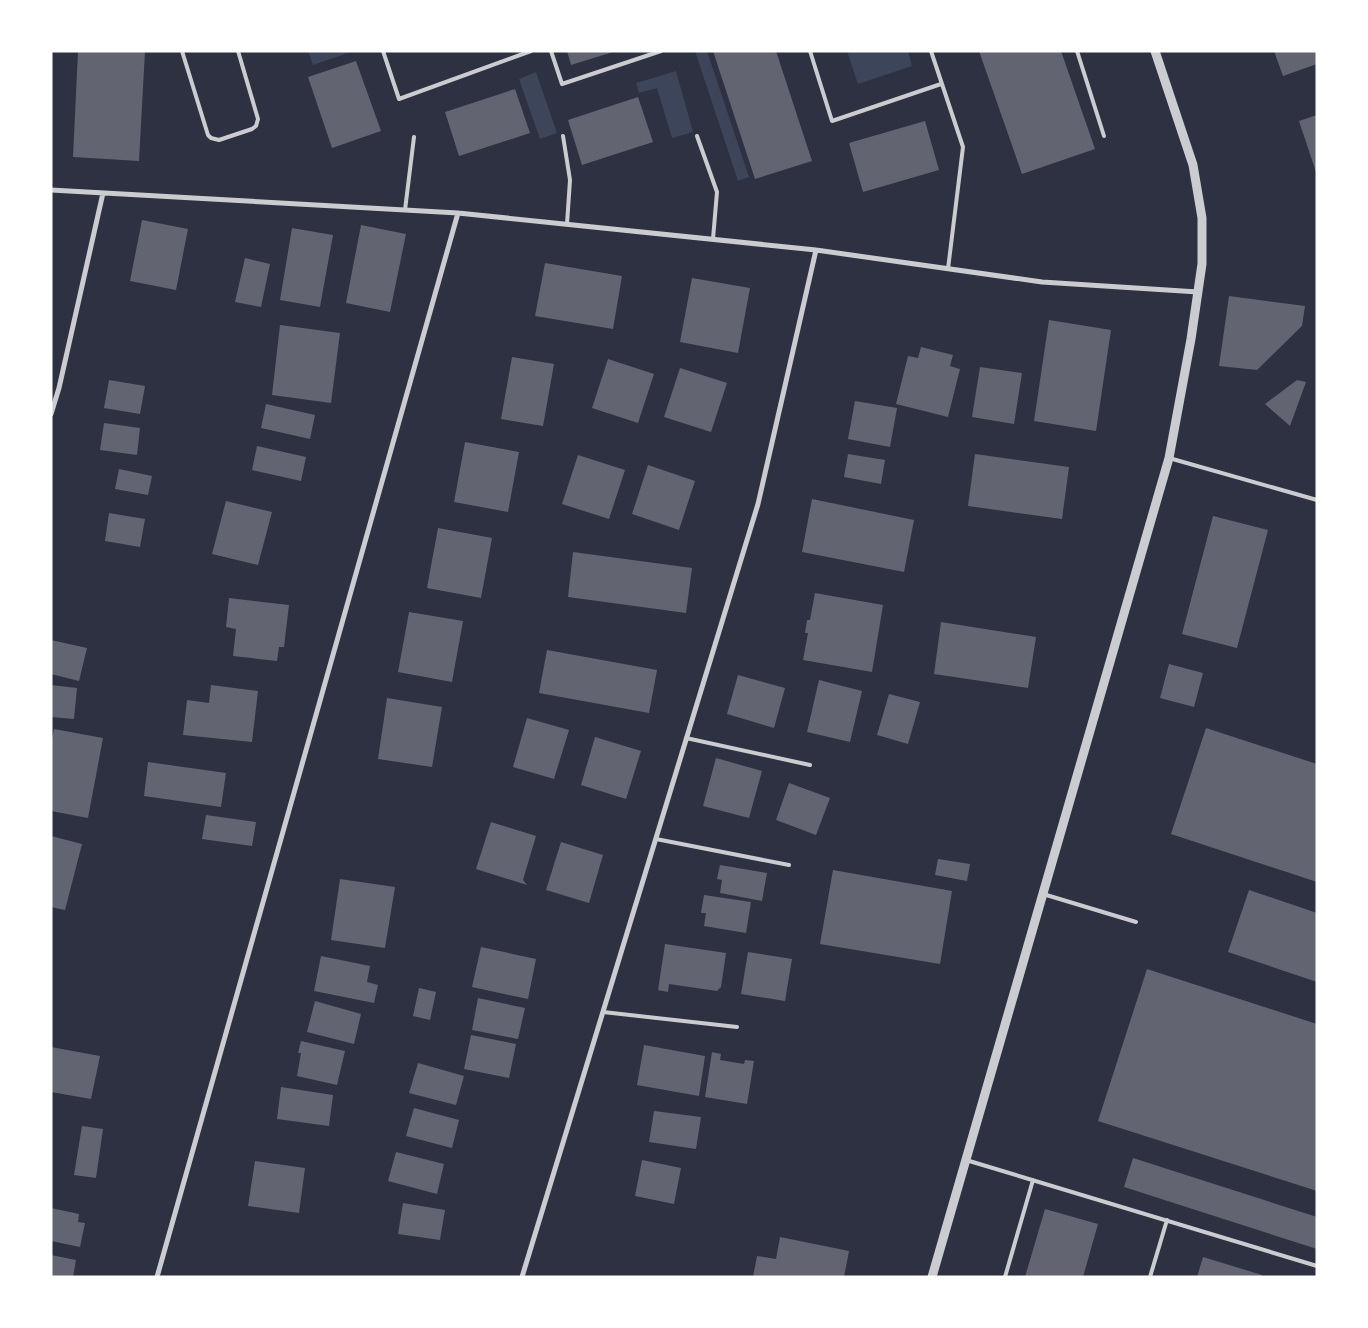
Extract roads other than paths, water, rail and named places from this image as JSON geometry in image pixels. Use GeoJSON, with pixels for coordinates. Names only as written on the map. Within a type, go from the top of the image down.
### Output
{"type":"FeatureCollection","features":[{"type":"Feature","properties":{"kind":"street"},"geometry":{"type":"LineString","coordinates":[[932,1277],[1169,458],[1191,339],[1202,264],[1202,218],[1193,165],[1155,51]]}},
{"type":"Feature","properties":{"kind":"street"},"geometry":{"type":"LineString","coordinates":[[51,190],[458,212],[816,250],[1042,282],[1198,292]]}},
{"type":"Feature","properties":{"kind":"street"},"geometry":{"type":"LineString","coordinates":[[51,414],[59,388],[103,193]]}},
{"type":"Feature","properties":{"kind":"street"},"geometry":{"type":"LineString","coordinates":[[157,1277],[458,212]]}},
{"type":"Feature","properties":{"kind":"street"},"geometry":{"type":"LineString","coordinates":[[522,1277],[758,504],[816,250]]}},
{"type":"Feature","properties":{"kind":"lane"},"geometry":{"type":"LineString","coordinates":[[182,51],[208,135],[219,140],[252,130],[256,126],[258,119],[238,51]]}},
{"type":"Feature","properties":{"kind":"lane"},"geometry":{"type":"LineString","coordinates":[[383,51],[399,99],[531,51]]}},
{"type":"Feature","properties":{"kind":"lane"},"geometry":{"type":"LineString","coordinates":[[552,51],[562,84],[661,51]]}},
{"type":"Feature","properties":{"kind":"lane"},"geometry":{"type":"LineString","coordinates":[[810,51],[832,121],[942,84]]}},
{"type":"Feature","properties":{"kind":"lane"},"geometry":{"type":"LineString","coordinates":[[931,51],[963,146],[948,269]]}},
{"type":"Feature","properties":{"kind":"lane"},"geometry":{"type":"LineString","coordinates":[[1077,51],[1104,136]]}},
{"type":"Feature","properties":{"kind":"lane"},"geometry":{"type":"LineString","coordinates":[[564,136],[570,180],[567,224]]}},
{"type":"Feature","properties":{"kind":"lane"},"geometry":{"type":"LineString","coordinates":[[697,136],[717,192],[713,239]]}},
{"type":"Feature","properties":{"kind":"lane"},"geometry":{"type":"LineString","coordinates":[[405,210],[414,137]]}},
{"type":"Feature","properties":{"kind":"lane"},"geometry":{"type":"LineString","coordinates":[[1169,458],[1317,500]]}},
{"type":"Feature","properties":{"kind":"lane"},"geometry":{"type":"LineString","coordinates":[[686,738],[810,765]]}},
{"type":"Feature","properties":{"kind":"lane"},"geometry":{"type":"LineString","coordinates":[[656,839],[789,865]]}},
{"type":"Feature","properties":{"kind":"lane"},"geometry":{"type":"LineString","coordinates":[[1043,894],[1136,922]]}},
{"type":"Feature","properties":{"kind":"lane"},"geometry":{"type":"LineString","coordinates":[[602,1012],[737,1027]]}},
{"type":"Feature","properties":{"kind":"lane"},"geometry":{"type":"LineString","coordinates":[[966,1160],[1317,1266]]}},
{"type":"Feature","properties":{"kind":"lane"},"geometry":{"type":"LineString","coordinates":[[1005,1277],[1033,1180]]}},
{"type":"Feature","properties":{"kind":"lane"},"geometry":{"type":"LineString","coordinates":[[1150,1277],[1167,1220]]}}]}
